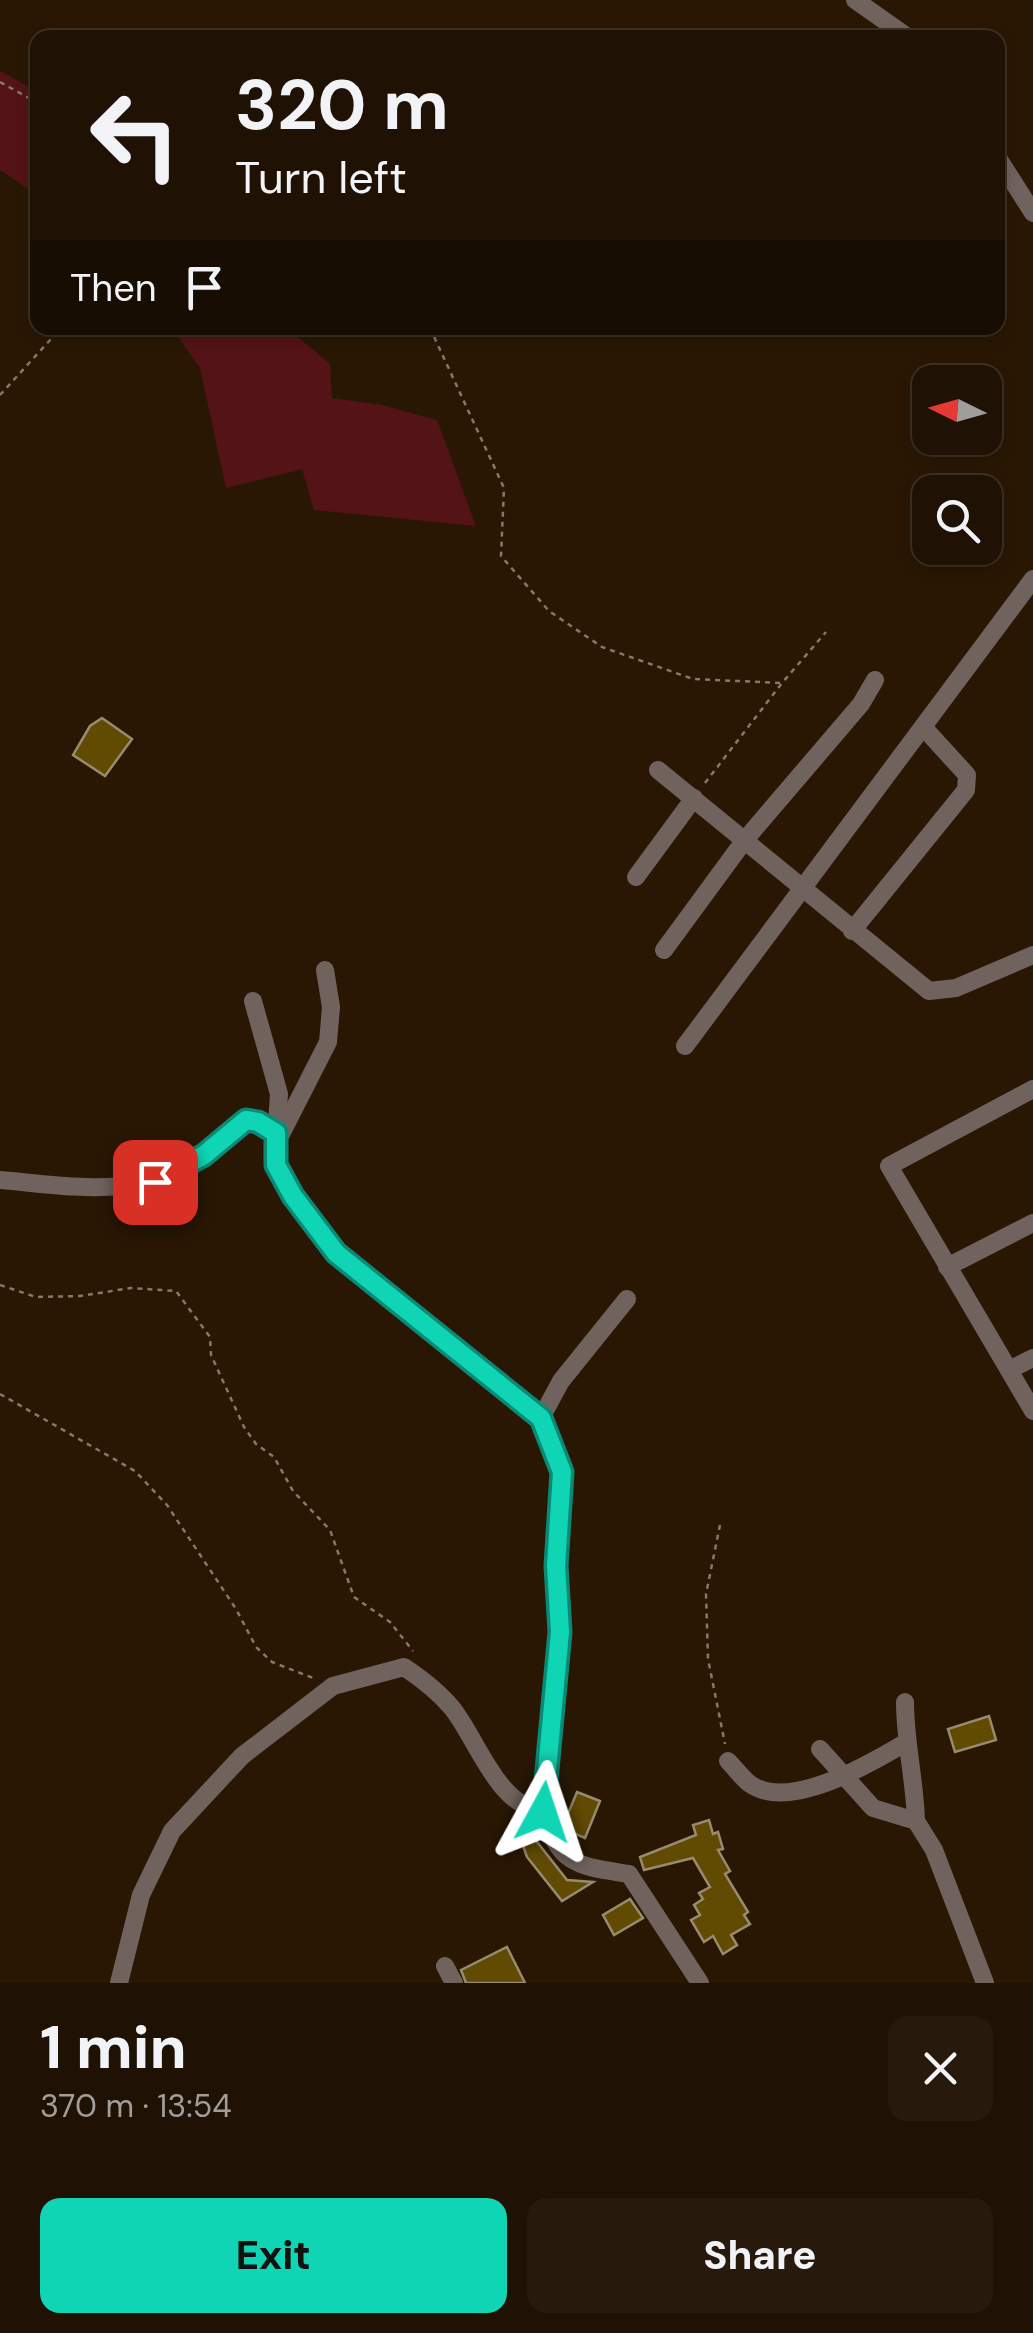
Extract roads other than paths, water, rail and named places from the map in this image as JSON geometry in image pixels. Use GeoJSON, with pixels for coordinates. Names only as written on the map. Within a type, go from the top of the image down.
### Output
{"type":"FeatureCollection","features":[{"type":"Feature","properties":{"kind":"street"},"geometry":{"type":"LineString","coordinates":[[855,0],[898,30]]}},
{"type":"Feature","properties":{"kind":"street"},"geometry":{"type":"LineString","coordinates":[[1005,169],[1033,213]]}},
{"type":"Feature","properties":{"kind":"street"},"geometry":{"type":"LineString","coordinates":[[685,1046],[1033,579]]}},
{"type":"Feature","properties":{"kind":"street"},"geometry":{"type":"LineString","coordinates":[[664,950],[744,841],[861,704],[875,680]]}},
{"type":"Feature","properties":{"kind":"street"},"geometry":{"type":"LineString","coordinates":[[852,932],[966,790],[966,775],[924,730]]}},
{"type":"Feature","properties":{"kind":"street"},"geometry":{"type":"LineString","coordinates":[[658,770],[929,992],[956,988],[1033,955]]}},
{"type":"Feature","properties":{"kind":"street"},"geometry":{"type":"LineString","coordinates":[[636,877],[694,798]]}},
{"type":"Feature","properties":{"kind":"street"},"geometry":{"type":"LineString","coordinates":[[276,1138],[328,1042],[330,1007],[325,970]]}},
{"type":"Feature","properties":{"kind":"street"},"geometry":{"type":"LineString","coordinates":[[253,1000],[279,1094],[276,1165],[293,1196],[336,1253],[541,1418],[562,1472],[556,1566],[560,1632],[543,1812],[550,1837],[572,1862],[629,1874],[700,1983]]}},
{"type":"Feature","properties":{"kind":"street"},"geometry":{"type":"LineString","coordinates":[[1030,1401],[888,1166],[1033,1089]]}},
{"type":"Feature","properties":{"kind":"street"},"geometry":{"type":"LineString","coordinates":[[0,1180],[115,1190],[155,1182],[204,1155],[246,1120],[258,1122],[276,1138]]}},
{"type":"Feature","properties":{"kind":"street"},"geometry":{"type":"LineString","coordinates":[[948,1267],[1033,1223]]}},
{"type":"Feature","properties":{"kind":"street"},"geometry":{"type":"LineString","coordinates":[[541,1418],[560,1382],[627,1299]]}},
{"type":"Feature","properties":{"kind":"street"},"geometry":{"type":"LineString","coordinates":[[1009,1370],[1033,1358]]}},
{"type":"Feature","properties":{"kind":"street"},"geometry":{"type":"LineString","coordinates":[[119,1983],[142,1895],[172,1831],[242,1756],[345,1680],[404,1667],[429,1684],[454,1710],[494,1774],[532,1810],[543,1812]]}},
{"type":"Feature","properties":{"kind":"street"},"geometry":{"type":"LineString","coordinates":[[904,1702],[916,1822],[934,1850],[985,1983]]}},
{"type":"Feature","properties":{"kind":"street"},"geometry":{"type":"LineString","coordinates":[[728,1760],[752,1786],[780,1792],[844,1778],[906,1743]]}},
{"type":"Feature","properties":{"kind":"street"},"geometry":{"type":"LineString","coordinates":[[820,1748],[873,1808],[916,1822]]}}]}
